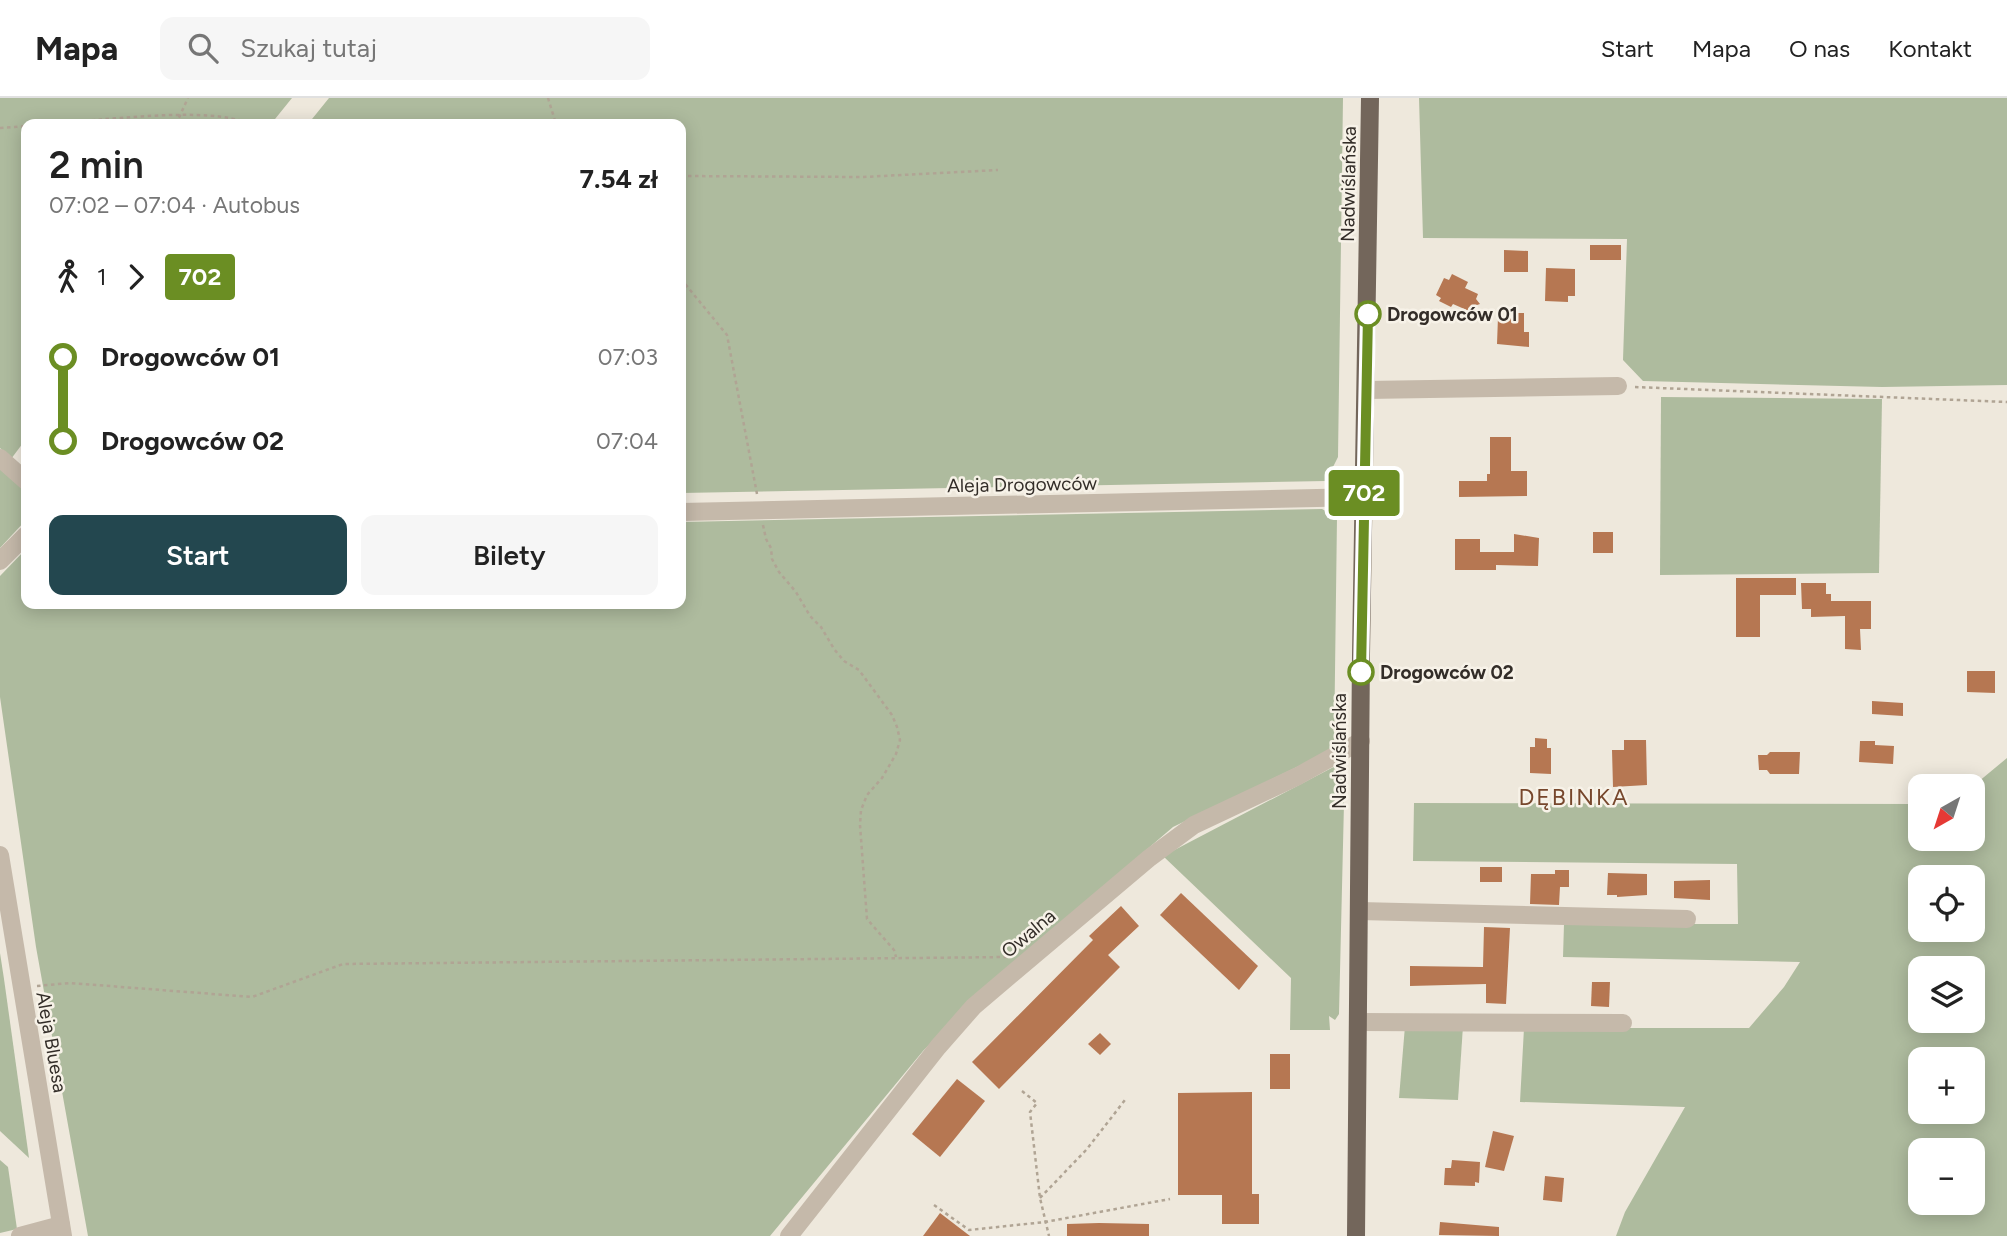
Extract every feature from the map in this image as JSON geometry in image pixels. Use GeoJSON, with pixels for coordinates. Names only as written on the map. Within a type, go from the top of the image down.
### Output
{"type":"FeatureCollection","features":[{"type":"Feature","properties":{"kind":"main road","name":"Nadwiślańska"},"geometry":{"type":"LineString","coordinates":[[1356,1236],[1370,98]]}},
{"type":"Feature","properties":{"kind":"street"},"geometry":{"type":"LineString","coordinates":[[1366,390],[1618,386]]}},
{"type":"Feature","properties":{"kind":"street"},"geometry":{"type":"LineString","coordinates":[[0,458],[21,477]]}},
{"type":"Feature","properties":{"kind":"street","name":"Aleja Drogowców"},"geometry":{"type":"LineString","coordinates":[[686,512],[1364,497]]}},
{"type":"Feature","properties":{"kind":"street"},"geometry":{"type":"LineString","coordinates":[[0,561],[21,540]]}},
{"type":"Feature","properties":{"kind":"street","name":"Owalna"},"geometry":{"type":"LineString","coordinates":[[789,1236],[965,1016],[1033,956],[1194,824],[1298,776],[1361,741]]}},
{"type":"Feature","properties":{"kind":"street","name":"Aleja Bluesa"},"geometry":{"type":"LineString","coordinates":[[0,855],[62,1231]]}},
{"type":"Feature","properties":{"kind":"street"},"geometry":{"type":"LineString","coordinates":[[1359,911],[1687,919]]}},
{"type":"Feature","properties":{"kind":"street"},"geometry":{"type":"LineString","coordinates":[[1358,1022],[1623,1023]]}},
{"type":"Feature","properties":{"kind":"street"},"geometry":{"type":"LineString","coordinates":[[20,1236],[62,1231]]}},
{"type":"Feature","properties":{"kind":"path"},"geometry":{"type":"LineString","coordinates":[[178,119],[188,98]]}},
{"type":"Feature","properties":{"kind":"path"},"geometry":{"type":"LineString","coordinates":[[548,98],[554,119]]}},
{"type":"Feature","properties":{"kind":"path"},"geometry":{"type":"LineString","coordinates":[[122,119],[180,115],[239,119]]}},
{"type":"Feature","properties":{"kind":"path"},"geometry":{"type":"LineString","coordinates":[[0,128],[21,126]]}},
{"type":"Feature","properties":{"kind":"path"},"geometry":{"type":"LineString","coordinates":[[686,176],[863,177],[998,170]]}},
{"type":"Feature","properties":{"kind":"path"},"geometry":{"type":"LineString","coordinates":[[686,285],[727,335],[760,510],[772,559],[834,649],[844,661],[859,670],[892,715],[897,727],[900,740],[896,754],[882,778],[867,795],[861,810],[860,825],[867,919],[894,950],[896,958]]}},
{"type":"Feature","properties":{"kind":"path"},"geometry":{"type":"LineString","coordinates":[[1618,386],[2007,402]]}},
{"type":"Feature","properties":{"kind":"path"},"geometry":{"type":"LineString","coordinates":[[21,988],[69,983],[252,997],[343,964],[1033,956]]}},
{"type":"Feature","properties":{"kind":"path"},"geometry":{"type":"LineString","coordinates":[[1022,1091],[1037,1103],[1030,1112],[1040,1198],[1049,1236]]}},
{"type":"Feature","properties":{"kind":"path"},"geometry":{"type":"LineString","coordinates":[[1040,1198],[1087,1149],[1125,1100]]}},
{"type":"Feature","properties":{"kind":"path"},"geometry":{"type":"LineString","coordinates":[[934,1205],[969,1230],[1045,1222],[1170,1199]]}},
{"type":"Feature","properties":{"kind":"green space"},"geometry":{"type":"Polygon","coordinates":[[[0,98],[292,98],[275,119],[21,119],[21,446],[11,459],[0,448],[0,98]]]}},
{"type":"Feature","properties":{"kind":"green space"},"geometry":{"type":"Polygon","coordinates":[[[329,98],[1343,98],[1338,457],[1326,481],[686,493],[686,119],[312,119],[329,98]]]}},
{"type":"Feature","properties":{"kind":"green space"},"geometry":{"type":"Polygon","coordinates":[[[1419,98],[2007,98],[2007,385],[1882,387],[1643,381],[1623,360],[1627,239],[1423,238],[1419,98]]]}},
{"type":"Feature","properties":{"kind":"green space"},"geometry":{"type":"Polygon","coordinates":[[[1661,397],[1882,399],[1879,573],[1660,575],[1661,397]]]}},
{"type":"Feature","properties":{"kind":"green space"},"geometry":{"type":"Polygon","coordinates":[[[0,469],[21,488],[21,525],[0,548],[0,469]]]}},
{"type":"Feature","properties":{"kind":"green space"},"geometry":{"type":"Polygon","coordinates":[[[1322,509],[1337,517],[1334,749],[1173,827],[983,990],[923,1051],[770,1236],[88,1236],[36,947],[0,697],[0,576],[21,554],[21,609],[686,609],[686,522],[1322,509]]]}},
{"type":"Feature","properties":{"kind":"green space"},"geometry":{"type":"Polygon","coordinates":[[[2007,758],[2007,1236],[1616,1236],[1625,1212],[1685,1107],[1520,1102],[1524,1028],[1749,1028],[1784,987],[1800,962],[1563,957],[1564,924],[1738,924],[1737,864],[1413,861],[1414,803],[1908,804],[1908,851],[1985,851],[1985,776],[2007,758]]]}},
{"type":"Feature","properties":{"kind":"green space"},"geometry":{"type":"Polygon","coordinates":[[[1345,761],[1339,1014],[1335,1020],[1329,1016],[1330,1030],[1290,1030],[1291,978],[1163,856],[1345,761]]]}},
{"type":"Feature","properties":{"kind":"green space"},"geometry":{"type":"Polygon","coordinates":[[[0,953],[4,979],[29,1158],[0,1131],[0,953]]]}},
{"type":"Feature","properties":{"kind":"green space"},"geometry":{"type":"Polygon","coordinates":[[[1405,1026],[1463,1026],[1458,1100],[1399,1098],[1405,1026]]]}},
{"type":"Feature","properties":{"kind":"green space"},"geometry":{"type":"Polygon","coordinates":[[[0,1160],[8,1167],[17,1229],[0,1233],[0,1160]]]}},
{"type":"Feature","properties":{"kind":"building"},"geometry":{"type":"Polygon","coordinates":[[[1590,245],[1621,245],[1621,260],[1590,260],[1590,245]]]}},
{"type":"Feature","properties":{"kind":"building"},"geometry":{"type":"Polygon","coordinates":[[[1504,250],[1528,251],[1528,272],[1504,272],[1504,250]]]}},
{"type":"Feature","properties":{"kind":"building"},"geometry":{"type":"Polygon","coordinates":[[[1546,268],[1575,269],[1575,296],[1568,296],[1568,302],[1545,301],[1546,268]]]}},
{"type":"Feature","properties":{"kind":"building"},"geometry":{"type":"Polygon","coordinates":[[[1452,274],[1468,282],[1465,288],[1478,294],[1476,299],[1480,304],[1471,307],[1469,311],[1439,301],[1441,298],[1436,295],[1444,278],[1449,280],[1452,274]]]}},
{"type":"Feature","properties":{"kind":"building"},"geometry":{"type":"Polygon","coordinates":[[[1512,313],[1524,313],[1524,332],[1529,332],[1529,347],[1497,344],[1498,317],[1512,317],[1512,313]]]}},
{"type":"Feature","properties":{"kind":"building"},"geometry":{"type":"Polygon","coordinates":[[[1490,437],[1511,437],[1511,471],[1527,471],[1527,496],[1459,497],[1459,481],[1487,481],[1487,474],[1490,474],[1490,437]]]}},
{"type":"Feature","properties":{"kind":"building"},"geometry":{"type":"Polygon","coordinates":[[[1593,532],[1613,532],[1613,553],[1593,553],[1593,532]]]}},
{"type":"Feature","properties":{"kind":"building"},"geometry":{"type":"Polygon","coordinates":[[[1514,534],[1539,538],[1538,566],[1496,565],[1496,570],[1455,570],[1455,539],[1480,539],[1480,552],[1514,552],[1514,534]]]}},
{"type":"Feature","properties":{"kind":"building"},"geometry":{"type":"Polygon","coordinates":[[[1736,578],[1796,578],[1796,595],[1760,595],[1760,637],[1736,637],[1736,578]]]}},
{"type":"Feature","properties":{"kind":"building"},"geometry":{"type":"Polygon","coordinates":[[[1801,583],[1826,583],[1826,594],[1831,594],[1831,601],[1871,601],[1871,629],[1860,629],[1861,650],[1845,649],[1845,616],[1811,617],[1811,609],[1802,609],[1801,583]]]}},
{"type":"Feature","properties":{"kind":"building"},"geometry":{"type":"Polygon","coordinates":[[[1967,671],[1995,671],[1995,693],[1967,692],[1967,671]]]}},
{"type":"Feature","properties":{"kind":"building"},"geometry":{"type":"Polygon","coordinates":[[[1872,701],[1903,703],[1903,716],[1872,714],[1872,701]]]}},
{"type":"Feature","properties":{"kind":"building"},"geometry":{"type":"Polygon","coordinates":[[[1535,738],[1547,739],[1547,748],[1551,748],[1551,774],[1530,773],[1530,747],[1535,747],[1535,738]]]}},
{"type":"Feature","properties":{"kind":"building"},"geometry":{"type":"Polygon","coordinates":[[[1624,740],[1646,740],[1647,785],[1613,787],[1612,750],[1624,750],[1624,740]]]}},
{"type":"Feature","properties":{"kind":"building"},"geometry":{"type":"Polygon","coordinates":[[[1860,741],[1875,741],[1875,745],[1894,746],[1893,764],[1859,762],[1860,741]]]}},
{"type":"Feature","properties":{"kind":"building"},"geometry":{"type":"Polygon","coordinates":[[[1770,752],[1800,752],[1799,774],[1770,774],[1767,770],[1759,770],[1758,755],[1767,755],[1770,752]]]}},
{"type":"Feature","properties":{"kind":"building"},"geometry":{"type":"Polygon","coordinates":[[[1480,867],[1502,867],[1502,882],[1480,882],[1480,867]]]}},
{"type":"Feature","properties":{"kind":"building"},"geometry":{"type":"Polygon","coordinates":[[[1555,870],[1569,870],[1569,887],[1560,887],[1559,905],[1530,904],[1531,874],[1555,874],[1555,870]]]}},
{"type":"Feature","properties":{"kind":"building"},"geometry":{"type":"Polygon","coordinates":[[[1608,873],[1647,874],[1647,895],[1607,895],[1608,873]]]}},
{"type":"Feature","properties":{"kind":"building"},"geometry":{"type":"Polygon","coordinates":[[[1710,880],[1710,900],[1674,898],[1674,881],[1710,880]]]}},
{"type":"Feature","properties":{"kind":"building"},"geometry":{"type":"Polygon","coordinates":[[[1181,893],[1258,966],[1239,990],[1160,915],[1181,893]]]}},
{"type":"Feature","properties":{"kind":"building"},"geometry":{"type":"Polygon","coordinates":[[[1121,906],[1139,926],[1108,955],[1120,967],[999,1089],[972,1062],[1093,940],[1089,936],[1121,906]]]}},
{"type":"Feature","properties":{"kind":"building"},"geometry":{"type":"Polygon","coordinates":[[[1484,927],[1510,928],[1506,1004],[1486,1003],[1486,984],[1410,986],[1410,966],[1483,967],[1484,927]]]}},
{"type":"Feature","properties":{"kind":"building"},"geometry":{"type":"Polygon","coordinates":[[[1592,982],[1610,982],[1609,1007],[1591,1006],[1592,982]]]}},
{"type":"Feature","properties":{"kind":"building"},"geometry":{"type":"Polygon","coordinates":[[[1100,1033],[1111,1044],[1100,1055],[1088,1044],[1100,1033]]]}},
{"type":"Feature","properties":{"kind":"building"},"geometry":{"type":"Polygon","coordinates":[[[1270,1054],[1290,1054],[1290,1089],[1270,1089],[1270,1054]]]}},
{"type":"Feature","properties":{"kind":"building"},"geometry":{"type":"Polygon","coordinates":[[[957,1079],[985,1101],[940,1157],[912,1134],[957,1079]]]}},
{"type":"Feature","properties":{"kind":"building"},"geometry":{"type":"Polygon","coordinates":[[[1252,1092],[1252,1194],[1259,1194],[1259,1224],[1222,1224],[1222,1195],[1178,1195],[1178,1093],[1252,1092]]]}},
{"type":"Feature","properties":{"kind":"building"},"geometry":{"type":"Polygon","coordinates":[[[1493,1131],[1514,1136],[1504,1171],[1485,1167],[1493,1131]]]}},
{"type":"Feature","properties":{"kind":"building"},"geometry":{"type":"Polygon","coordinates":[[[1452,1160],[1480,1162],[1479,1183],[1475,1182],[1475,1186],[1444,1185],[1445,1168],[1451,1168],[1452,1160]]]}},
{"type":"Feature","properties":{"kind":"building"},"geometry":{"type":"Polygon","coordinates":[[[1545,1176],[1564,1178],[1562,1202],[1543,1200],[1545,1176]]]}},
{"type":"Feature","properties":{"kind":"building"},"geometry":{"type":"Polygon","coordinates":[[[940,1213],[970,1236],[923,1236],[940,1213]]]}},
{"type":"Feature","properties":{"kind":"building"},"geometry":{"type":"Polygon","coordinates":[[[1440,1222],[1499,1227],[1499,1236],[1439,1235],[1440,1222]]]}},
{"type":"Feature","properties":{"kind":"building"},"geometry":{"type":"Polygon","coordinates":[[[1067,1224],[1149,1224],[1149,1236],[1067,1236],[1067,1224]]]}},
{"type":"Feature","properties":{"kind":"bus line","name":"702"},"geometry":{"type":"LineString","coordinates":[[1361,672],[1368,314]]}},
{"type":"Feature","properties":{"kind":"place","name":"Drogowców 01"},"geometry":{"type":"Point","coordinates":[1368,314]}},
{"type":"Feature","properties":{"kind":"place","name":"Drogowców 02"},"geometry":{"type":"Point","coordinates":[1361,672]}},
{"type":"Feature","properties":{"kind":"district","name":"DĘBINKA"},"geometry":{"type":"Point","coordinates":[1574,797]}}]}
